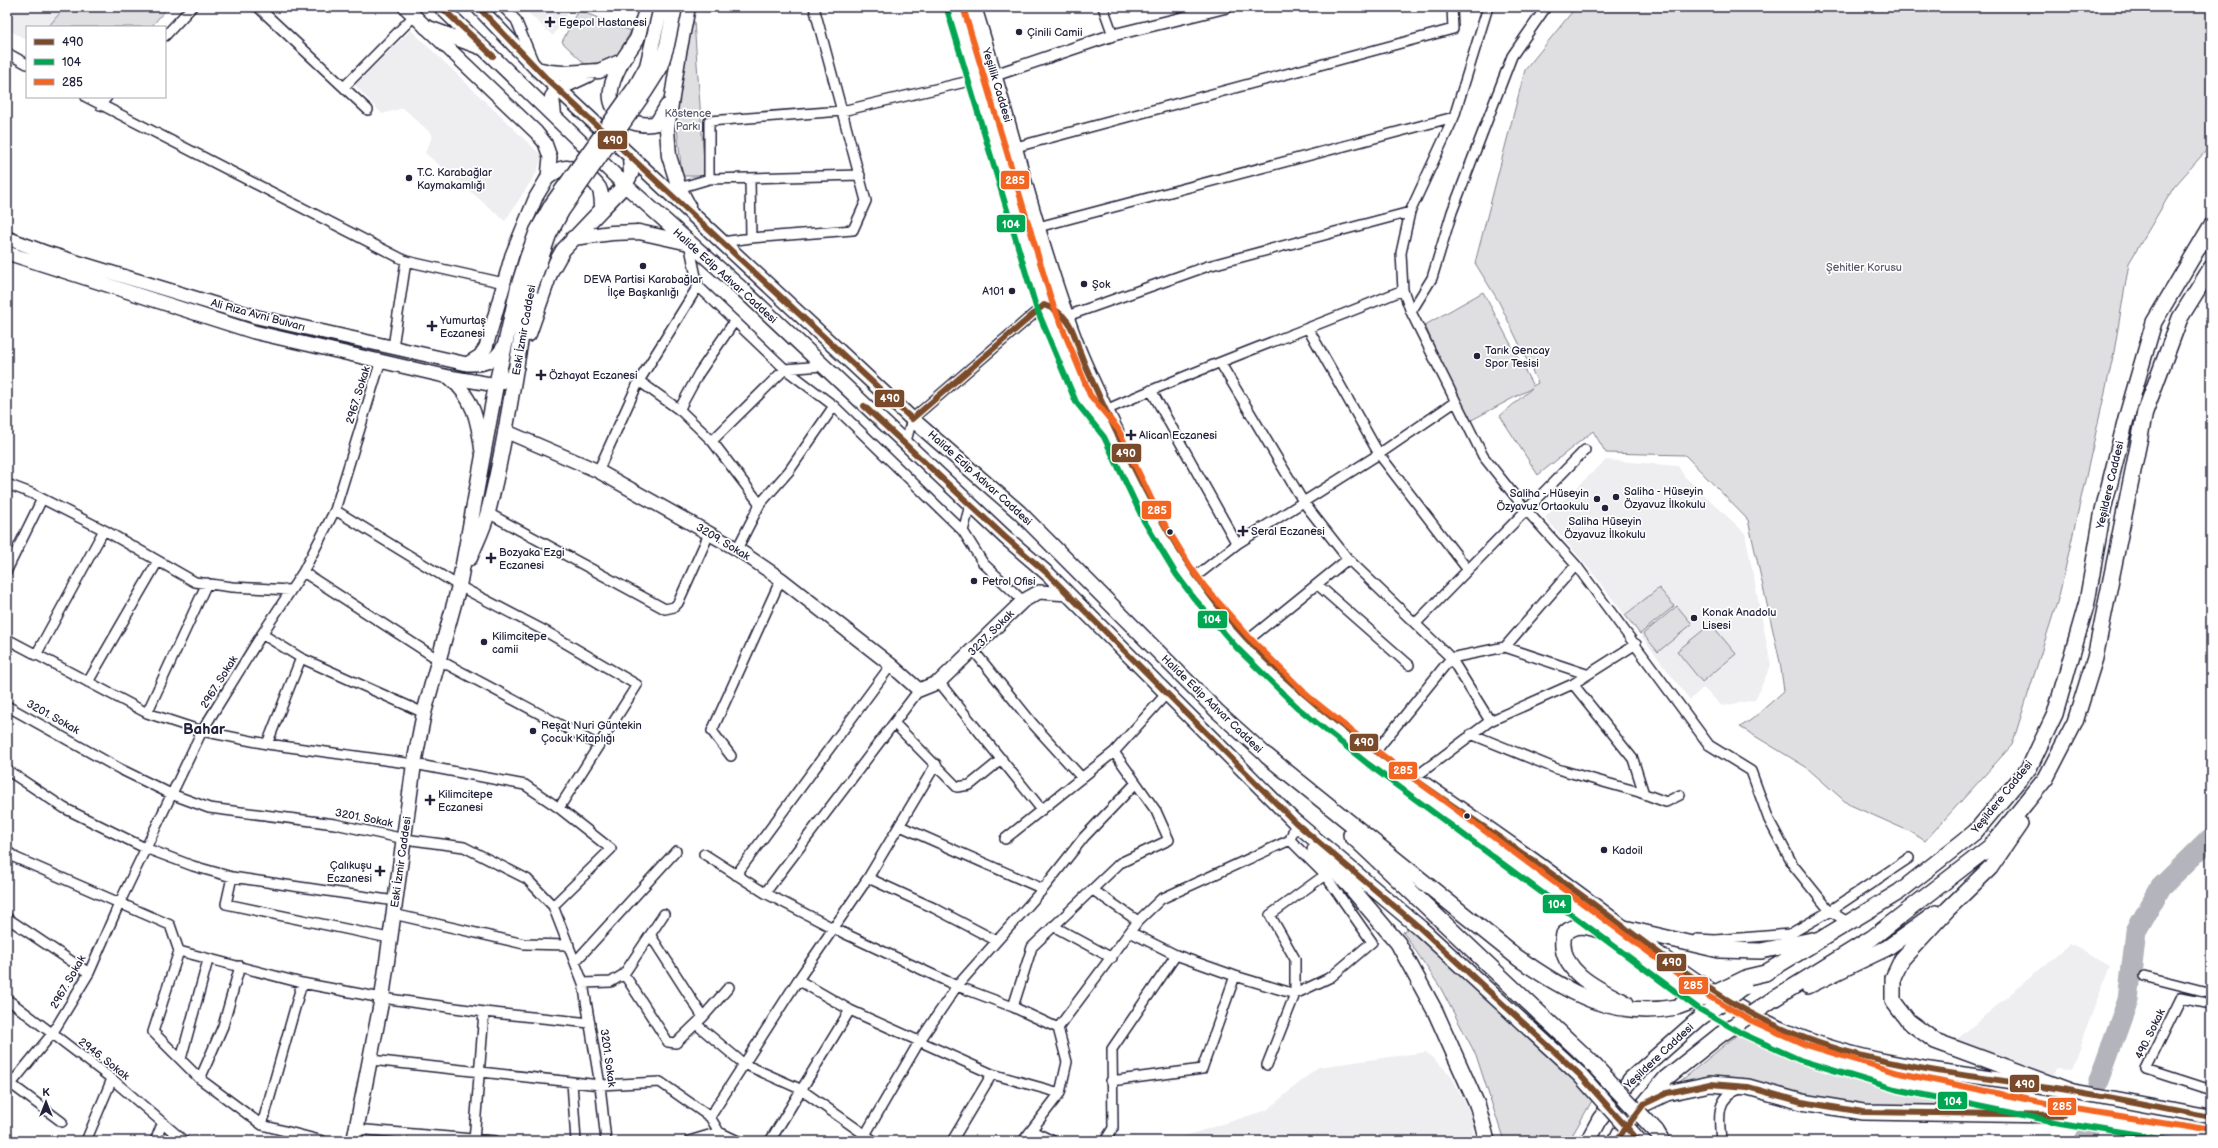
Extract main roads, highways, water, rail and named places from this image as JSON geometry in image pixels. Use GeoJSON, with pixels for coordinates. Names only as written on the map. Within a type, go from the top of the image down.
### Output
{"type":"FeatureCollection","features":[{"type":"Feature","properties":{"kind":"highway","name":"Yeşildere Caddesi"},"geometry":{"type":"LineString","coordinates":[[1588,1141],[1600,1119],[1631,1079],[1701,1017],[1765,973],[1899,892],[1975,832],[2029,768],[2055,714],[2087,602],[2103,510],[2126,419],[2154,322],[2211,226]]}},
{"type":"Feature","properties":{"kind":"highway","name":"Yeşildere Caddesi"},"geometry":{"type":"LineString","coordinates":[[1616,1141],[1666,1078],[1720,1035],[1775,998],[1872,938],[1991,846],[2046,778],[2075,722],[2095,658],[2145,412],[2180,318],[2211,268]]}},
{"type":"Feature","properties":{"kind":"highway"},"geometry":{"type":"LineString","coordinates":[[1267,756],[1518,958],[1554,982],[1581,997],[1609,1006],[1641,1011],[1660,1011],[1677,1008],[1715,993],[1748,977],[1765,973]]}},
{"type":"Feature","properties":{"kind":"highway"},"geometry":{"type":"LineString","coordinates":[[1267,756],[1588,1059],[1659,1136]]}},
{"type":"Feature","properties":{"kind":"highway"},"geometry":{"type":"LineString","coordinates":[[2046,778],[2026,815],[1990,868],[1963,894],[1902,959],[1893,978],[1893,1001],[1908,1021],[1935,1041],[2070,1090]]}},
{"type":"Feature","properties":{"kind":"highway"},"geometry":{"type":"LineString","coordinates":[[1296,823],[1419,927],[1580,1075],[1640,1141]]}},
{"type":"Feature","properties":{"kind":"highway"},"geometry":{"type":"LineString","coordinates":[[1296,823],[1313,847],[1348,884],[1398,943],[1436,1011],[1478,1107],[1488,1141]]}},
{"type":"Feature","properties":{"kind":"highway"},"geometry":{"type":"LineString","coordinates":[[1775,998],[1821,981],[1887,948],[1963,894]]}},
{"type":"Feature","properties":{"kind":"highway"},"geometry":{"type":"LineString","coordinates":[[1610,934],[1586,926],[1576,926],[1564,934],[1563,953],[1568,964],[1585,980],[1641,1011]]}},
{"type":"Feature","properties":{"kind":"highway"},"geometry":{"type":"LineString","coordinates":[[1624,928],[1719,950],[1761,951],[1826,937]]}},
{"type":"Feature","properties":{"kind":"highway"},"geometry":{"type":"LineString","coordinates":[[1644,1104],[1667,1093],[1710,1084],[1748,1087],[1802,1102],[1863,1112],[2063,1115]]}},
{"type":"Feature","properties":{"kind":"main road"},"geometry":{"type":"LineString","coordinates":[[404,7],[536,132],[545,143],[550,157],[548,177]]}},
{"type":"Feature","properties":{"kind":"main road","name":"Halide Edip Adıvar Caddesi"},"geometry":{"type":"LineString","coordinates":[[441,7],[625,185],[742,290],[905,445],[1068,594],[1168,692],[1296,823]]}},
{"type":"Feature","properties":{"kind":"main road","name":"Halide Edip Adıvar Caddesi"},"geometry":{"type":"LineString","coordinates":[[478,7],[558,89],[912,419],[1019,512],[1216,711],[1267,756]]}},
{"type":"Feature","properties":{"kind":"main road"},"geometry":{"type":"LineString","coordinates":[[647,7],[636,38],[622,61],[611,90],[611,102],[616,111],[632,124],[648,126],[657,123],[662,116],[673,91]]}},
{"type":"Feature","properties":{"kind":"main road","name":"Eski İzmir Caddesi"},"geometry":{"type":"LineString","coordinates":[[459,586],[488,514],[518,366],[527,258],[537,231],[552,204],[636,86],[647,66],[661,7]]}},
{"type":"Feature","properties":{"kind":"main road","name":"Eski İzmir Caddesi"},"geometry":{"type":"LineString","coordinates":[[355,1135],[382,998],[414,764],[424,713],[459,586],[482,456],[505,343],[524,288],[552,229],[659,70],[667,45],[674,7]]}},
{"type":"Feature","properties":{"kind":"main road"},"geometry":{"type":"LineString","coordinates":[[688,7],[667,129],[670,156],[679,188],[693,214]]}},
{"type":"Feature","properties":{"kind":"main road","name":"Yeşillik Caddesi"},"geometry":{"type":"LineString","coordinates":[[955,7],[978,78],[1044,305],[1083,399],[1111,433],[1155,523],[1187,575],[1244,642],[1303,702],[1373,758],[1704,1004],[1746,1027],[1804,1053],[1898,1081],[2063,1115],[2211,1139]]}},
{"type":"Feature","properties":{"kind":"main road","name":"Yeşillik Caddesi"},"geometry":{"type":"LineString","coordinates":[[974,7],[1016,147],[1038,227],[1067,316],[1080,352],[1139,479],[1195,577],[1219,608],[1248,640],[1308,698],[1376,752],[1572,888],[1624,928],[1704,985],[1754,1015],[1790,1033],[1818,1043],[1889,1063],[2070,1090],[2211,1117]]}},
{"type":"Feature","properties":{"kind":"main road"},"geometry":{"type":"LineString","coordinates":[[426,27],[487,50]]}},
{"type":"Feature","properties":{"kind":"main road"},"geometry":{"type":"LineString","coordinates":[[554,115],[552,97],[558,89],[622,61]]}},
{"type":"Feature","properties":{"kind":"main road"},"geometry":{"type":"LineString","coordinates":[[536,68],[550,72],[563,73],[599,71]]}},
{"type":"Feature","properties":{"kind":"main road"},"geometry":{"type":"LineString","coordinates":[[496,385],[511,377],[518,366],[551,271],[573,238],[625,185],[631,174],[630,156]]}},
{"type":"Feature","properties":{"kind":"main road"},"geometry":{"type":"LineString","coordinates":[[467,364],[480,356],[491,336],[504,282],[517,242],[536,197],[548,177],[559,169],[568,168],[578,170],[599,188],[602,198],[602,209]]}},
{"type":"Feature","properties":{"kind":"main road"},"geometry":{"type":"LineString","coordinates":[[573,238],[612,233],[639,232],[689,243]]}},
{"type":"Feature","properties":{"kind":"main road","name":"Ali Rıza Avni Bulvarı"},"geometry":{"type":"LineString","coordinates":[[7,238],[47,253],[257,317],[467,364],[491,362],[499,354],[505,343]]}},
{"type":"Feature","properties":{"kind":"main road","name":"Ali Rıza Avni Bulvarı"},"geometry":{"type":"LineString","coordinates":[[7,253],[254,332],[381,360],[449,377],[496,385]]}},
{"type":"Feature","properties":{"kind":"main road"},"geometry":{"type":"LineString","coordinates":[[1044,305],[1056,308],[1067,316]]}},
{"type":"Feature","properties":{"kind":"main road","name":"Ali Rıza Avni Bulvarı"},"geometry":{"type":"LineString","coordinates":[[449,377],[462,388],[470,401],[479,430],[482,456]]}},
{"type":"Feature","properties":{"kind":"main road","name":"3209. Sokak"},"geometry":{"type":"LineString","coordinates":[[505,431],[598,471],[737,549],[781,578],[891,665],[919,690]]}},
{"type":"Feature","properties":{"kind":"main road","name":"3237. Sokak"},"geometry":{"type":"LineString","coordinates":[[919,690],[939,682],[974,651],[1023,601],[1039,592],[1068,594]]}},
{"type":"Feature","properties":{"kind":"waterway"},"geometry":{"type":"LineString","coordinates":[[2099,1080],[2128,1000],[2136,931],[2161,887],[2211,838]]}},
{"type":"Feature","properties":{"kind":"waterway"},"geometry":{"type":"LineString","coordinates":[[2084,1141],[2090,1130]]}},
{"type":"Feature","properties":{"kind":"place","name":"Egepol Hastanesi"},"geometry":{"type":"Point","coordinates":[550,22]}},
{"type":"Feature","properties":{"kind":"place","name":"Çinili Camii"},"geometry":{"type":"Point","coordinates":[1019,32]}},
{"type":"Feature","properties":{"kind":"place","name":"T.C. Karabağlar Kaymakamlığı"},"geometry":{"type":"Point","coordinates":[409,178]}},
{"type":"Feature","properties":{"kind":"place","name":"DEVA Partisi Karabağlar İlçe Başkanlığı"},"geometry":{"type":"Point","coordinates":[643,266]}},
{"type":"Feature","properties":{"kind":"place","name":"Şok"},"geometry":{"type":"Point","coordinates":[1084,284]}},
{"type":"Feature","properties":{"kind":"place","name":"A101"},"geometry":{"type":"Point","coordinates":[1012,291]}},
{"type":"Feature","properties":{"kind":"place","name":"Yumurtaş Eczanesi"},"geometry":{"type":"Point","coordinates":[432,326]}},
{"type":"Feature","properties":{"kind":"place","name":"Tarık Gencay Spor Tesisi"},"geometry":{"type":"Point","coordinates":[1477,356]}},
{"type":"Feature","properties":{"kind":"place","name":"Özhayat Eczanesi"},"geometry":{"type":"Point","coordinates":[541,375]}},
{"type":"Feature","properties":{"kind":"place","name":"Alican Eczanesi"},"geometry":{"type":"Point","coordinates":[1131,435]}},
{"type":"Feature","properties":{"kind":"place","name":"Saliha - Hüseyin Özyavuz İlkokulu"},"geometry":{"type":"Point","coordinates":[1616,497]}},
{"type":"Feature","properties":{"kind":"place","name":"Saliha - Hüseyin Özyavuz Ortaokulu"},"geometry":{"type":"Point","coordinates":[1597,499]}},
{"type":"Feature","properties":{"kind":"place","name":"Saliha Hüseyin Özyavuz İlkokulu"},"geometry":{"type":"Point","coordinates":[1605,508]}},
{"type":"Feature","properties":{"kind":"place","name":"Seral Eczanesi"},"geometry":{"type":"Point","coordinates":[1243,531]}},
{"type":"Feature","properties":{"kind":"place","name":"Bozyaka Ezgi Eczanesi"},"geometry":{"type":"Point","coordinates":[491,558]}},
{"type":"Feature","properties":{"kind":"place","name":"Petrol Ofisi"},"geometry":{"type":"Point","coordinates":[974,581]}},
{"type":"Feature","properties":{"kind":"place","name":"Konak Anadolu Lisesi"},"geometry":{"type":"Point","coordinates":[1694,618]}},
{"type":"Feature","properties":{"kind":"place","name":"Kilimcitepe camii"},"geometry":{"type":"Point","coordinates":[484,642]}},
{"type":"Feature","properties":{"kind":"place","name":"Reşat Nuri Güntekin Çocuk Kitaplığı"},"geometry":{"type":"Point","coordinates":[533,731]}},
{"type":"Feature","properties":{"kind":"place","name":"Kilimcitepe Eczanesi"},"geometry":{"type":"Point","coordinates":[430,800]}},
{"type":"Feature","properties":{"kind":"place","name":"Kadoil"},"geometry":{"type":"Point","coordinates":[1604,850]}},
{"type":"Feature","properties":{"kind":"place","name":"Çalıkuşu Eczanesi"},"geometry":{"type":"Point","coordinates":[380,871]}},
{"type":"Feature","properties":{"kind":"district","name":"Bahar"},"geometry":{"type":"Point","coordinates":[204,729]}},
{"type":"Feature","properties":{"kind":"park label","name":"Köstence Parkı"},"geometry":{"type":"Point","coordinates":[688,119]}},
{"type":"Feature","properties":{"kind":"park label","name":"Şehitler Korusu"},"geometry":{"type":"Point","coordinates":[1864,267]}}]}
